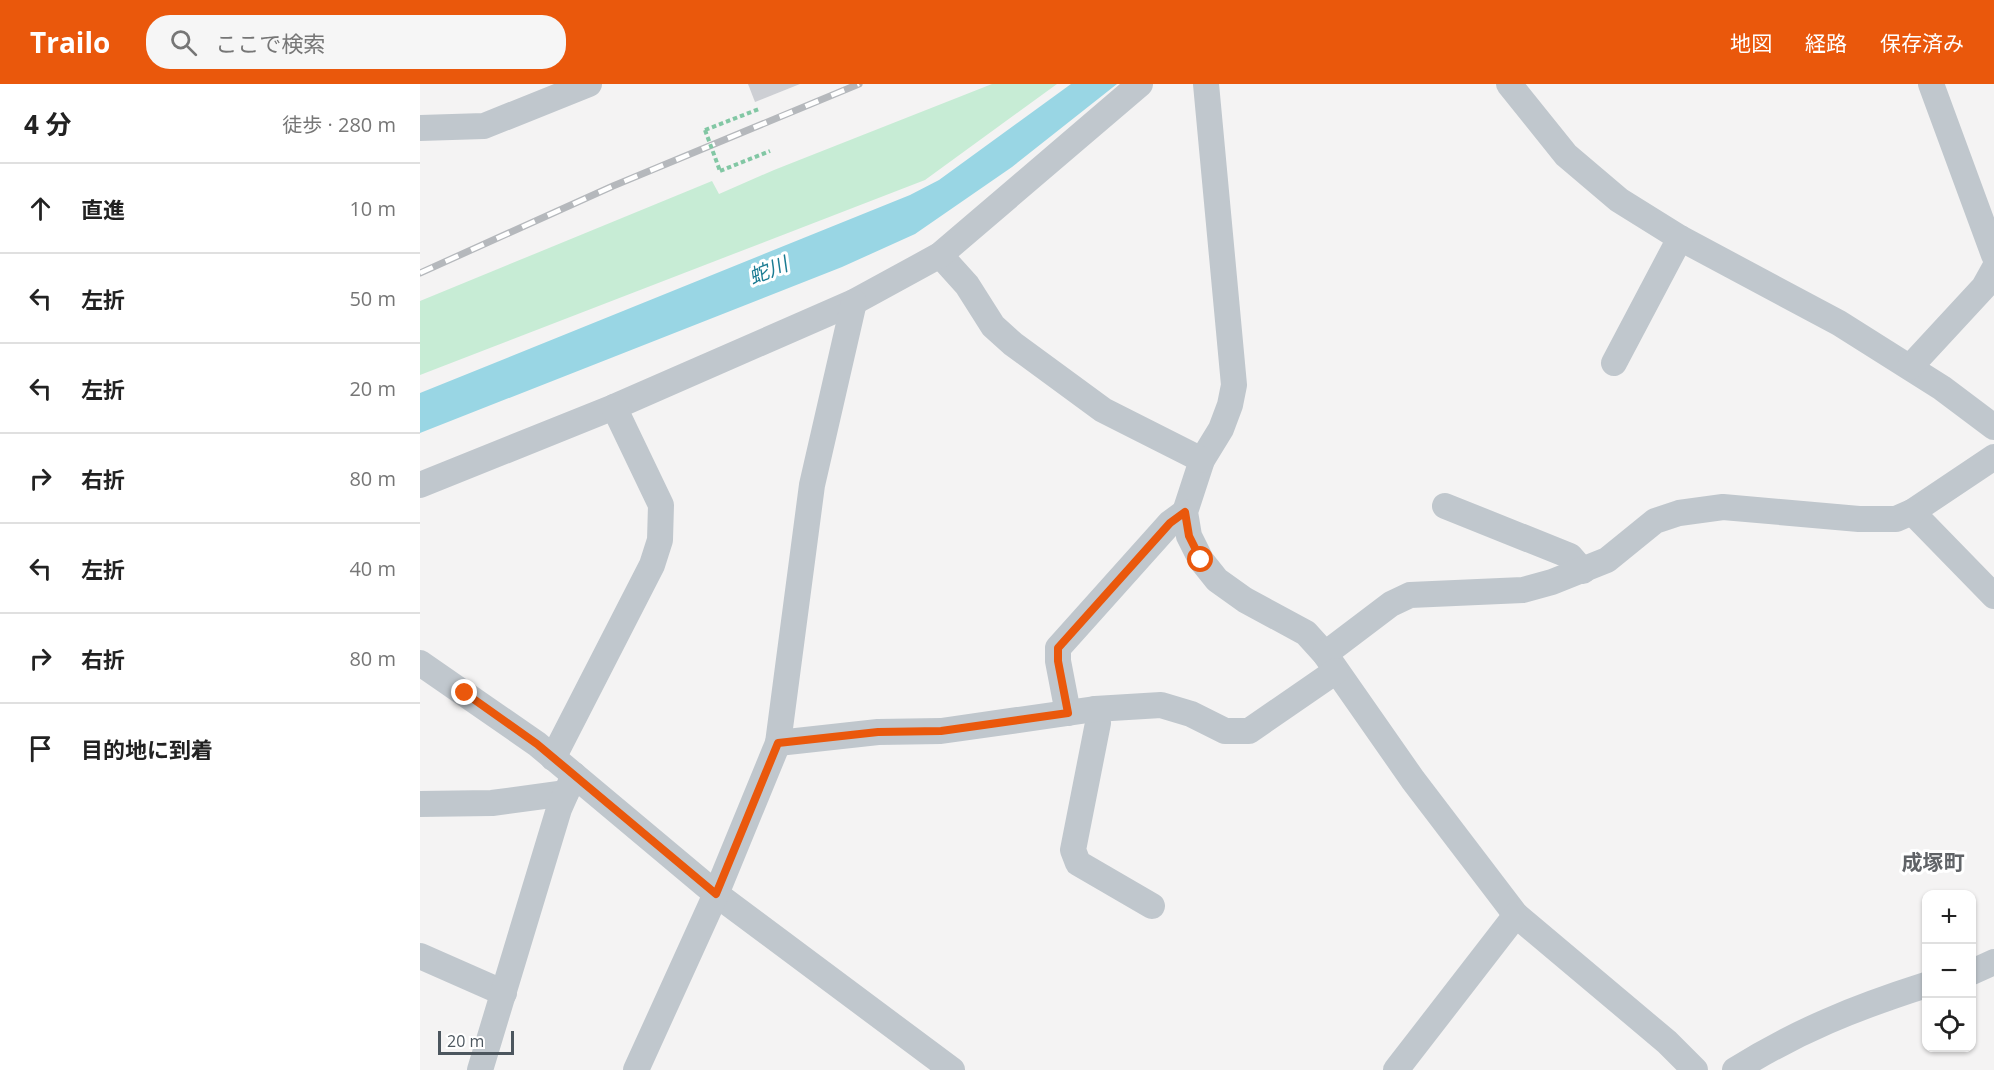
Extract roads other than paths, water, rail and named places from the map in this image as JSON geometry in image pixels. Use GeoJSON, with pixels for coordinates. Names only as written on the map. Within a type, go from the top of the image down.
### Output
{"type":"FeatureCollection","features":[{"type":"Feature","properties":{"kind":"street"},"geometry":{"type":"LineString","coordinates":[[420,485],[614,407],[854,302],[940,255],[1140,84]]}},
{"type":"Feature","properties":{"kind":"street"},"geometry":{"type":"LineString","coordinates":[[1206,84],[1234,385],[1230,405],[1221,429],[1202,460],[1185,512],[1189,536],[1201,560],[1217,580],[1245,600],[1306,633],[1413,780],[1516,915],[1667,1042],[1695,1070]]}},
{"type":"Feature","properties":{"kind":"street"},"geometry":{"type":"LineString","coordinates":[[1509,84],[1566,154],[1619,200],[1680,238],[1839,323],[1942,388],[1994,427]]}},
{"type":"Feature","properties":{"kind":"street"},"geometry":{"type":"LineString","coordinates":[[1931,84],[1994,255]]}},
{"type":"Feature","properties":{"kind":"street"},"geometry":{"type":"LineString","coordinates":[[420,128],[484,126],[587,85]]}},
{"type":"Feature","properties":{"kind":"street"},"geometry":{"type":"LineString","coordinates":[[1614,363],[1680,238]]}},
{"type":"Feature","properties":{"kind":"street"},"geometry":{"type":"LineString","coordinates":[[940,255],[968,285],[993,326],[1013,344],[1103,410],[1202,460]]}},
{"type":"Feature","properties":{"kind":"street"},"geometry":{"type":"LineString","coordinates":[[1910,368],[1984,287],[1994,269]]}},
{"type":"Feature","properties":{"kind":"street"},"geometry":{"type":"LineString","coordinates":[[636,1070],[716,894],[778,743],[812,485],[854,302]]}},
{"type":"Feature","properties":{"kind":"street"},"geometry":{"type":"LineString","coordinates":[[553,758],[652,565],[660,540],[661,505],[614,407]]}},
{"type":"Feature","properties":{"kind":"street"},"geometry":{"type":"LineString","coordinates":[[778,743],[878,732],[941,731],[1095,709],[1161,705],[1191,714],[1225,731],[1249,731],[1330,663],[1391,604],[1410,596],[1523,590],[1583,571],[1607,560],[1655,521],[1679,513],[1724,507],[1859,519],[1896,519],[1912,512],[1994,457]]}},
{"type":"Feature","properties":{"kind":"street"},"geometry":{"type":"LineString","coordinates":[[1445,506],[1570,556],[1583,571]]}},
{"type":"Feature","properties":{"kind":"street"},"geometry":{"type":"LineString","coordinates":[[1068,713],[1058,661],[1058,648],[1170,523],[1185,512]]}},
{"type":"Feature","properties":{"kind":"street"},"geometry":{"type":"LineString","coordinates":[[1912,512],[1994,596]]}},
{"type":"Feature","properties":{"kind":"street"},"geometry":{"type":"LineString","coordinates":[[420,663],[553,758],[570,784],[950,1069]]}},
{"type":"Feature","properties":{"kind":"street"},"geometry":{"type":"LineString","coordinates":[[1095,709],[1098,723],[1073,850],[1078,863],[1152,906]]}},
{"type":"Feature","properties":{"kind":"street"},"geometry":{"type":"LineString","coordinates":[[420,804],[492,803],[570,784]]}},
{"type":"Feature","properties":{"kind":"street"},"geometry":{"type":"LineString","coordinates":[[480,1070],[570,784]]}},
{"type":"Feature","properties":{"kind":"street"},"geometry":{"type":"LineString","coordinates":[[1396,1070],[1516,915]]}},
{"type":"Feature","properties":{"kind":"street"},"geometry":{"type":"LineString","coordinates":[[420,956],[504,993]]}},
{"type":"Feature","properties":{"kind":"street"},"geometry":{"type":"LineString","coordinates":[[1976,970],[1994,962]]}},
{"type":"Feature","properties":{"kind":"street"},"geometry":{"type":"LineString","coordinates":[[1735,1070],[1820,1022],[1922,987]]}},
{"type":"Feature","properties":{"kind":"water","name":"蛇川"},"geometry":{"type":"Polygon","coordinates":[[[1071,84],[1117,84],[1012,167],[915,234],[842,267],[420,433],[420,393],[910,195],[939,180],[1071,84]]]}},
{"type":"Feature","properties":{"kind":"railway"},"geometry":{"type":"LineString","coordinates":[[420,273],[613,186],[859,84]]}},
{"type":"Feature","properties":{"kind":"district","name":"成塚町"},"geometry":{"type":"Point","coordinates":[1933,862]}}]}
